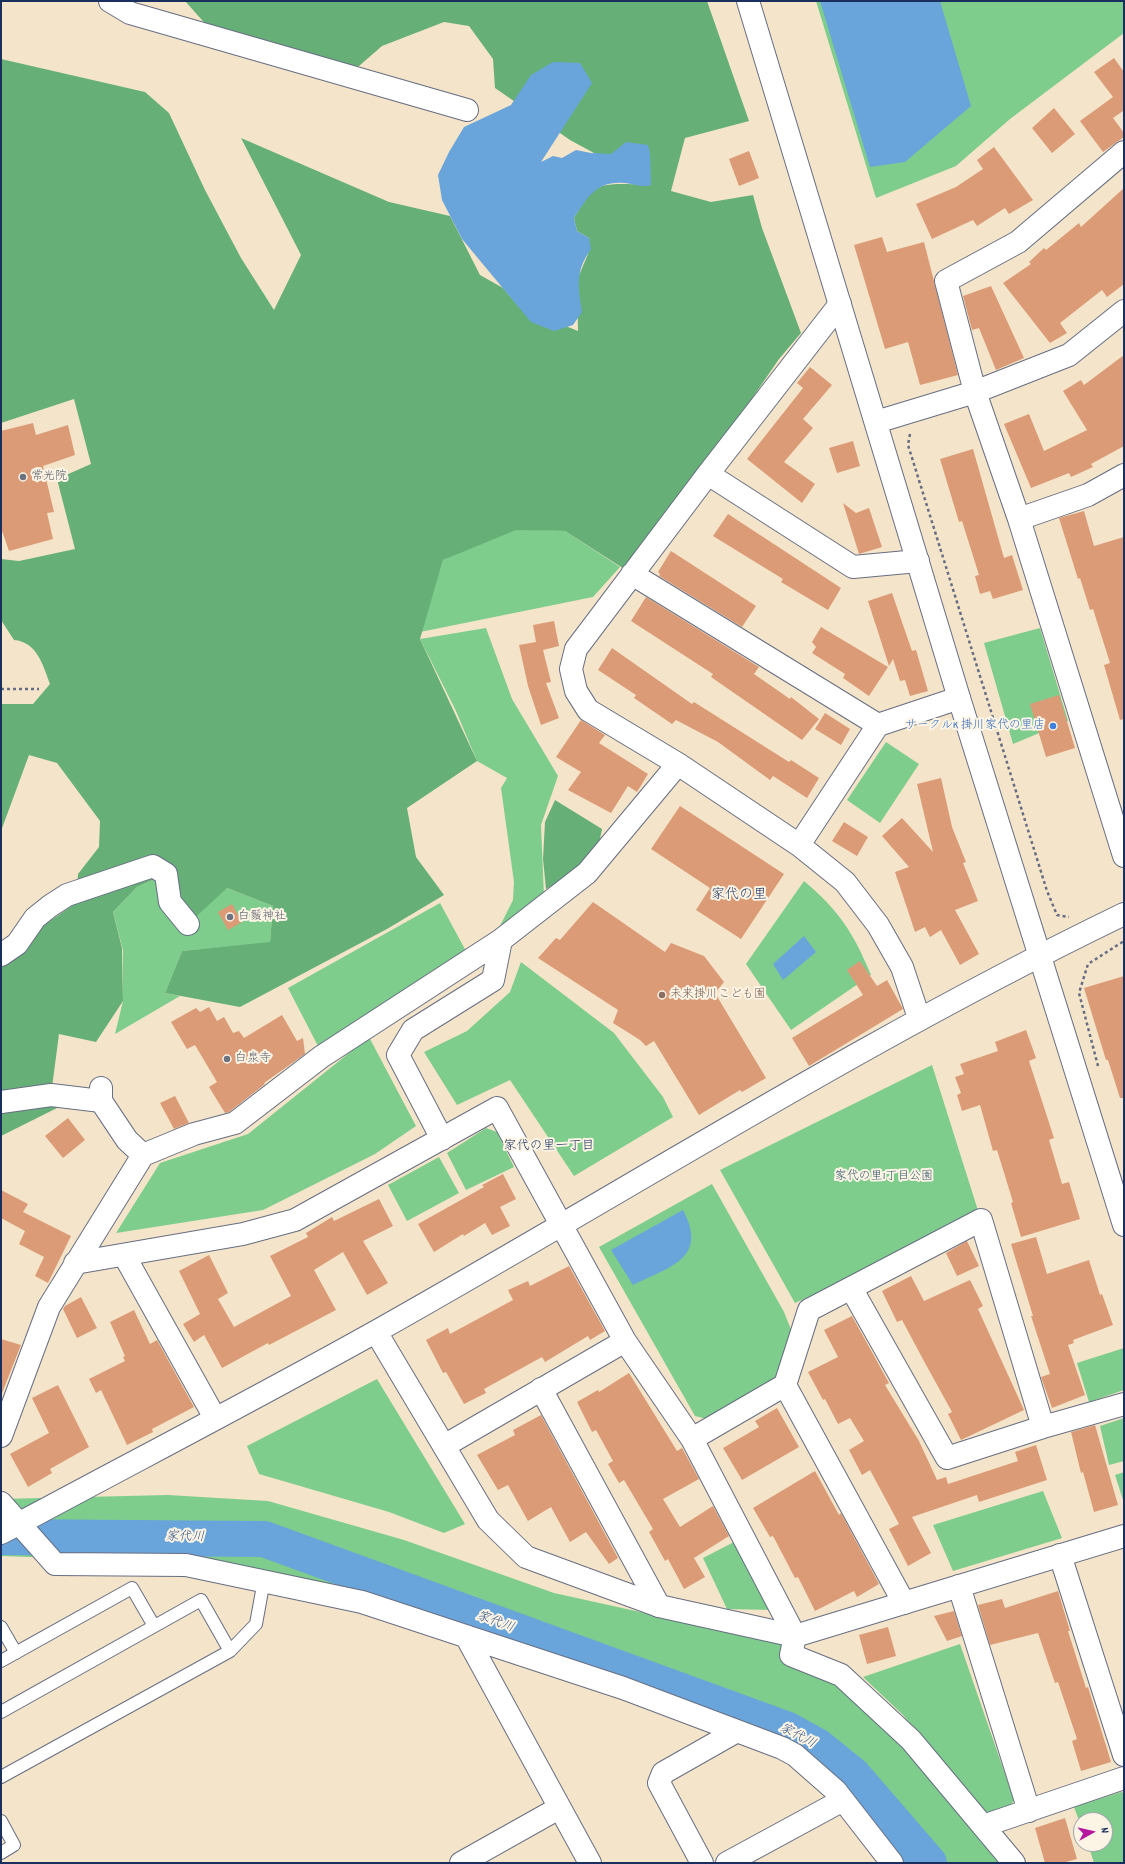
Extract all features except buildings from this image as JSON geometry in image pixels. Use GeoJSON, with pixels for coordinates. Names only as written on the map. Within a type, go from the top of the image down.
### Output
{"type":"FeatureCollection","features":[{"type":"Feature","properties":{"kind":"street"},"geometry":{"type":"LineString","coordinates":[[110,1],[130,13],[467,110]]}},
{"type":"Feature","properties":{"kind":"street"},"geometry":{"type":"LineString","coordinates":[[748,1],[959,698],[1124,1224]]}},
{"type":"Feature","properties":{"kind":"street"},"geometry":{"type":"LineString","coordinates":[[1124,152],[1018,242],[946,282],[975,392],[1019,519],[1124,856]]}},
{"type":"Feature","properties":{"kind":"street"},"geometry":{"type":"LineString","coordinates":[[840,304],[708,474],[576,649],[571,669],[576,691],[588,710],[678,764],[799,846],[845,882],[878,926],[902,967],[919,1018]]}},
{"type":"Feature","properties":{"kind":"street"},"geometry":{"type":"LineString","coordinates":[[876,422],[975,392],[1069,355],[1124,310]]}},
{"type":"Feature","properties":{"kind":"street"},"geometry":{"type":"LineString","coordinates":[[708,474],[853,566],[918,561]]}},
{"type":"Feature","properties":{"kind":"street"},"geometry":{"type":"LineString","coordinates":[[1019,519],[1088,495],[1124,475]]}},
{"type":"Feature","properties":{"kind":"street"},"geometry":{"type":"LineString","coordinates":[[632,574],[878,725]]}},
{"type":"Feature","properties":{"kind":"street"},"geometry":{"type":"LineString","coordinates":[[799,846],[878,725],[959,698]]}},
{"type":"Feature","properties":{"kind":"street"},"geometry":{"type":"LineString","coordinates":[[1,1436],[49,1307],[143,1155],[194,1134],[235,1123],[321,1057],[501,940],[588,873],[678,764]]}},
{"type":"Feature","properties":{"kind":"street"},"geometry":{"type":"LineString","coordinates":[[1,955],[17,944],[35,918],[67,895],[153,866],[166,874],[170,902],[188,924]]}},
{"type":"Feature","properties":{"kind":"street"},"geometry":{"type":"LineString","coordinates":[[1,1534],[74,1493],[376,1332],[919,1018],[1040,955],[1124,914]]}},
{"type":"Feature","properties":{"kind":"street"},"geometry":{"type":"LineString","coordinates":[[442,1138],[398,1055],[413,1030],[493,980],[501,940]]}},
{"type":"Feature","properties":{"kind":"street"},"geometry":{"type":"LineString","coordinates":[[1,1102],[51,1095],[101,1094],[127,1140],[143,1155]]}},
{"type":"Feature","properties":{"kind":"street"},"geometry":{"type":"LineString","coordinates":[[75,1263],[243,1234],[295,1220],[497,1108],[625,1341],[692,1439],[795,1636],[791,1655],[841,1675],[911,1740],[1014,1863]]}},
{"type":"Feature","properties":{"kind":"street"},"geometry":{"type":"LineString","coordinates":[[692,1439],[785,1385],[809,1310],[981,1220],[1042,1427]]}},
{"type":"Feature","properties":{"kind":"street"},"geometry":{"type":"LineString","coordinates":[[124,1255],[215,1418]]}},
{"type":"Feature","properties":{"kind":"street"},"geometry":{"type":"LineString","coordinates":[[851,1288],[947,1458],[1042,1427],[1124,1404]]}},
{"type":"Feature","properties":{"kind":"street"},"geometry":{"type":"LineString","coordinates":[[376,1332],[488,1520],[526,1557],[659,1606],[795,1636],[1124,1536]]}},
{"type":"Feature","properties":{"kind":"street"},"geometry":{"type":"LineString","coordinates":[[444,1446],[625,1341]]}},
{"type":"Feature","properties":{"kind":"street"},"geometry":{"type":"LineString","coordinates":[[785,1385],[904,1603]]}},
{"type":"Feature","properties":{"kind":"street"},"geometry":{"type":"LineString","coordinates":[[542,1389],[659,1606]]}},
{"type":"Feature","properties":{"kind":"street"},"geometry":{"type":"LineString","coordinates":[[1,1503],[20,1523],[54,1564],[186,1565],[264,1580],[362,1602],[623,1688],[737,1731],[795,1755],[836,1791],[892,1863]]}},
{"type":"Feature","properties":{"kind":"street"},"geometry":{"type":"LineString","coordinates":[[1060,1555],[1124,1755]]}},
{"type":"Feature","properties":{"kind":"street"},"geometry":{"type":"LineString","coordinates":[[959,1586],[1029,1811]]}},
{"type":"Feature","properties":{"kind":"street"},"geometry":{"type":"LineString","coordinates":[[466,1636],[590,1863]]}},
{"type":"Feature","properties":{"kind":"street"},"geometry":{"type":"LineString","coordinates":[[702,1863],[659,1783],[663,1773],[737,1731]]}},
{"type":"Feature","properties":{"kind":"street"},"geometry":{"type":"LineString","coordinates":[[983,1826],[1124,1778]]}},
{"type":"Feature","properties":{"kind":"street"},"geometry":{"type":"LineString","coordinates":[[727,1863],[843,1800]]}},
{"type":"Feature","properties":{"kind":"street"},"geometry":{"type":"LineString","coordinates":[[461,1863],[559,1808]]}},
{"type":"Feature","properties":{"kind":"lane"},"geometry":{"type":"LineString","coordinates":[[1,1777],[230,1651],[256,1624],[264,1580]]}},
{"type":"Feature","properties":{"kind":"lane"},"geometry":{"type":"LineString","coordinates":[[1,1661],[132,1588],[154,1626]]}},
{"type":"Feature","properties":{"kind":"lane"},"geometry":{"type":"LineString","coordinates":[[1,1712],[201,1600],[230,1651]]}},
{"type":"Feature","properties":{"kind":"lane"},"geometry":{"type":"LineString","coordinates":[[1,1627],[16,1653]]}},
{"type":"Feature","properties":{"kind":"lane"},"geometry":{"type":"LineString","coordinates":[[1,1821],[14,1845],[1,1853]]}},
{"type":"Feature","properties":{"kind":"path"},"geometry":{"type":"LineString","coordinates":[[910,431],[908,445],[1048,891],[1057,915],[1075,918]]}},
{"type":"Feature","properties":{"kind":"path"},"geometry":{"type":"LineString","coordinates":[[1,689],[39,689]]}},
{"type":"Feature","properties":{"kind":"path"},"geometry":{"type":"LineString","coordinates":[[1099,1070],[1079,993],[1088,964],[1124,941]]}},
{"type":"Feature","properties":{"kind":"green space"},"geometry":{"type":"Polygon","coordinates":[[[185,1],[707,1],[749,121],[685,138],[671,191],[711,202],[753,195],[762,228],[801,333],[779,359],[632,574],[565,531],[516,530],[443,560],[420,639],[477,761],[407,808],[416,857],[444,895],[387,929],[240,1007],[165,993],[182,951],[270,942],[273,906],[227,888],[188,924],[166,874],[137,887],[113,912],[122,948],[123,1001],[96,1042],[59,1034],[51,1095],[67,1103],[1,1136],[1,955],[76,903],[78,874],[99,847],[100,821],[57,763],[29,755],[1,831],[1,704],[33,704],[50,684],[42,662],[34,650],[22,642],[14,640],[1,620],[1,559],[19,561],[75,549],[57,479],[91,464],[74,399],[1,423],[1,59],[145,92],[169,113],[205,190],[241,258],[274,310],[301,255],[241,138],[389,202],[450,216],[480,275],[503,288],[519,307],[578,331],[577,280],[588,254],[589,238],[577,231],[574,218],[589,194],[598,188],[612,184],[651,184],[570,140],[495,88],[493,59],[469,26],[444,22],[382,46],[359,66],[322,68],[218,38],[185,1]]]}},
{"type":"Feature","properties":{"kind":"green space"},"geometry":{"type":"Polygon","coordinates":[[[816,1],[1124,1],[1124,33],[1010,119],[956,166],[876,198],[816,1]]]}},
{"type":"Feature","properties":{"kind":"green space"},"geometry":{"type":"Polygon","coordinates":[[[504,529],[565,531],[620,567],[593,597],[420,632],[443,560],[504,529]]]}},
{"type":"Feature","properties":{"kind":"green space"},"geometry":{"type":"Polygon","coordinates":[[[486,628],[512,699],[558,776],[541,825],[544,897],[495,936],[513,900],[514,882],[501,788],[507,778],[477,761],[456,711],[420,639],[486,628]]]}},
{"type":"Feature","properties":{"kind":"green space"},"geometry":{"type":"Polygon","coordinates":[[[1040,628],[1068,721],[1013,744],[984,643],[1040,628]]]}},
{"type":"Feature","properties":{"kind":"green space"},"geometry":{"type":"Polygon","coordinates":[[[886,742],[919,764],[880,823],[847,800],[886,742]]]}},
{"type":"Feature","properties":{"kind":"green space"},"geometry":{"type":"Polygon","coordinates":[[[555,800],[602,829],[599,844],[569,877],[546,889],[543,859],[545,822],[555,800]]]}},
{"type":"Feature","properties":{"kind":"green space"},"geometry":{"type":"Polygon","coordinates":[[[166,874],[227,888],[273,906],[270,943],[182,951],[165,993],[180,996],[115,1034],[123,1001],[123,950],[113,912],[137,887],[166,874]]]}},
{"type":"Feature","properties":{"kind":"green space"},"geometry":{"type":"Polygon","coordinates":[[[804,881],[827,902],[852,935],[871,975],[791,1030],[746,964],[804,881]]]}},
{"type":"Feature","properties":{"kind":"green space"},"geometry":{"type":"Polygon","coordinates":[[[440,903],[467,953],[319,1048],[288,988],[440,903]]]}},
{"type":"Feature","properties":{"kind":"green space"},"geometry":{"type":"Polygon","coordinates":[[[521,962],[614,1033],[663,1097],[673,1117],[574,1176],[510,1080],[457,1105],[424,1052],[467,1031],[510,992],[521,962]]]}},
{"type":"Feature","properties":{"kind":"green space"},"geometry":{"type":"Polygon","coordinates":[[[369,1037],[416,1126],[375,1154],[263,1210],[116,1233],[160,1163],[248,1134],[369,1037]]]}},
{"type":"Feature","properties":{"kind":"green space","name":"家代の里1丁目公園"},"geometry":{"type":"Polygon","coordinates":[[[932,1065],[981,1220],[795,1303],[720,1170],[932,1065]]]}},
{"type":"Feature","properties":{"kind":"green space"},"geometry":{"type":"Polygon","coordinates":[[[486,1128],[497,1132],[514,1167],[466,1190],[447,1153],[486,1128]]]}},
{"type":"Feature","properties":{"kind":"green space"},"geometry":{"type":"Polygon","coordinates":[[[439,1157],[459,1193],[407,1221],[388,1185],[439,1157]]]}},
{"type":"Feature","properties":{"kind":"green space"},"geometry":{"type":"Polygon","coordinates":[[[712,1184],[784,1312],[792,1332],[775,1382],[707,1419],[695,1416],[599,1247],[712,1184]]]}},
{"type":"Feature","properties":{"kind":"green space"},"geometry":{"type":"Polygon","coordinates":[[[1124,1348],[1124,1390],[1089,1402],[1077,1363],[1124,1348]]]}},
{"type":"Feature","properties":{"kind":"green space"},"geometry":{"type":"Polygon","coordinates":[[[377,1379],[465,1524],[444,1533],[389,1512],[259,1474],[247,1446],[377,1379]]]}},
{"type":"Feature","properties":{"kind":"green space"},"geometry":{"type":"Polygon","coordinates":[[[1124,1418],[1124,1461],[1109,1465],[1100,1426],[1124,1418]]]}},
{"type":"Feature","properties":{"kind":"green space"},"geometry":{"type":"Polygon","coordinates":[[[1124,1472],[1124,1503],[1115,1475],[1124,1472]]]}},
{"type":"Feature","properties":{"kind":"green space"},"geometry":{"type":"Polygon","coordinates":[[[1043,1491],[1062,1538],[953,1571],[933,1525],[1043,1491]]]}},
{"type":"Feature","properties":{"kind":"green space"},"geometry":{"type":"Polygon","coordinates":[[[168,1495],[268,1501],[404,1540],[554,1593],[781,1643],[853,1686],[1012,1863],[897,1863],[782,1748],[209,1563],[1,1556],[1,1499],[168,1495]]]}},
{"type":"Feature","properties":{"kind":"green space"},"geometry":{"type":"Polygon","coordinates":[[[736,1541],[773,1610],[727,1609],[703,1558],[736,1541]]]}},
{"type":"Feature","properties":{"kind":"green space"},"geometry":{"type":"Polygon","coordinates":[[[960,1644],[1014,1800],[1009,1808],[984,1814],[903,1715],[863,1677],[960,1644]]]}},
{"type":"Feature","properties":{"kind":"green space"},"geometry":{"type":"Polygon","coordinates":[[[1121,1792],[1124,1793],[1124,1863],[1094,1863],[1091,1852],[1113,1852],[1113,1812],[1076,1812],[1074,1807],[1121,1792]]]}},
{"type":"Feature","properties":{"kind":"water"},"geometry":{"type":"Polygon","coordinates":[[[820,1],[940,1],[971,106],[905,162],[870,167],[820,1]]]}},
{"type":"Feature","properties":{"kind":"water"},"geometry":{"type":"Polygon","coordinates":[[[553,62],[580,63],[592,83],[541,162],[553,156],[562,158],[576,150],[591,153],[611,154],[626,142],[648,145],[650,153],[651,185],[641,186],[614,183],[606,185],[594,192],[579,210],[574,218],[577,231],[589,238],[591,249],[582,265],[579,279],[579,294],[582,312],[573,325],[554,331],[531,322],[462,239],[442,200],[438,175],[449,152],[464,127],[511,105],[531,75],[553,62]]]}},
{"type":"Feature","properties":{"kind":"water"},"geometry":{"type":"Polygon","coordinates":[[[804,936],[816,952],[783,980],[773,964],[804,936]]]}},
{"type":"Feature","properties":{"kind":"water"},"geometry":{"type":"Polygon","coordinates":[[[683,1210],[690,1227],[691,1240],[688,1251],[681,1259],[660,1273],[633,1285],[611,1250],[683,1210]]]}},
{"type":"Feature","properties":{"kind":"waterway","name":"家代川"},"geometry":{"type":"LineString","coordinates":[[1,1537],[264,1539],[788,1730],[817,1746],[853,1775],[929,1863]]}},
{"type":"Feature","properties":{"kind":"place","name":"常光院"},"geometry":{"type":"Point","coordinates":[23,477]}},
{"type":"Feature","properties":{"kind":"place","name":"サークルK 掛川家代の里店"},"geometry":{"type":"Point","coordinates":[1053,726]}},
{"type":"Feature","properties":{"kind":"place","name":"白鬚神社"},"geometry":{"type":"Point","coordinates":[230,917]}},
{"type":"Feature","properties":{"kind":"place","name":"未来掛川こども園"},"geometry":{"type":"Point","coordinates":[662,995]}},
{"type":"Feature","properties":{"kind":"place","name":"白泉寺"},"geometry":{"type":"Point","coordinates":[227,1059]}},
{"type":"Feature","properties":{"kind":"district","name":"家代の里"},"geometry":{"type":"Point","coordinates":[739,896]}},
{"type":"Feature","properties":{"kind":"district","name":"家代の里一丁目"},"geometry":{"type":"Point","coordinates":[549,1147]}}]}
